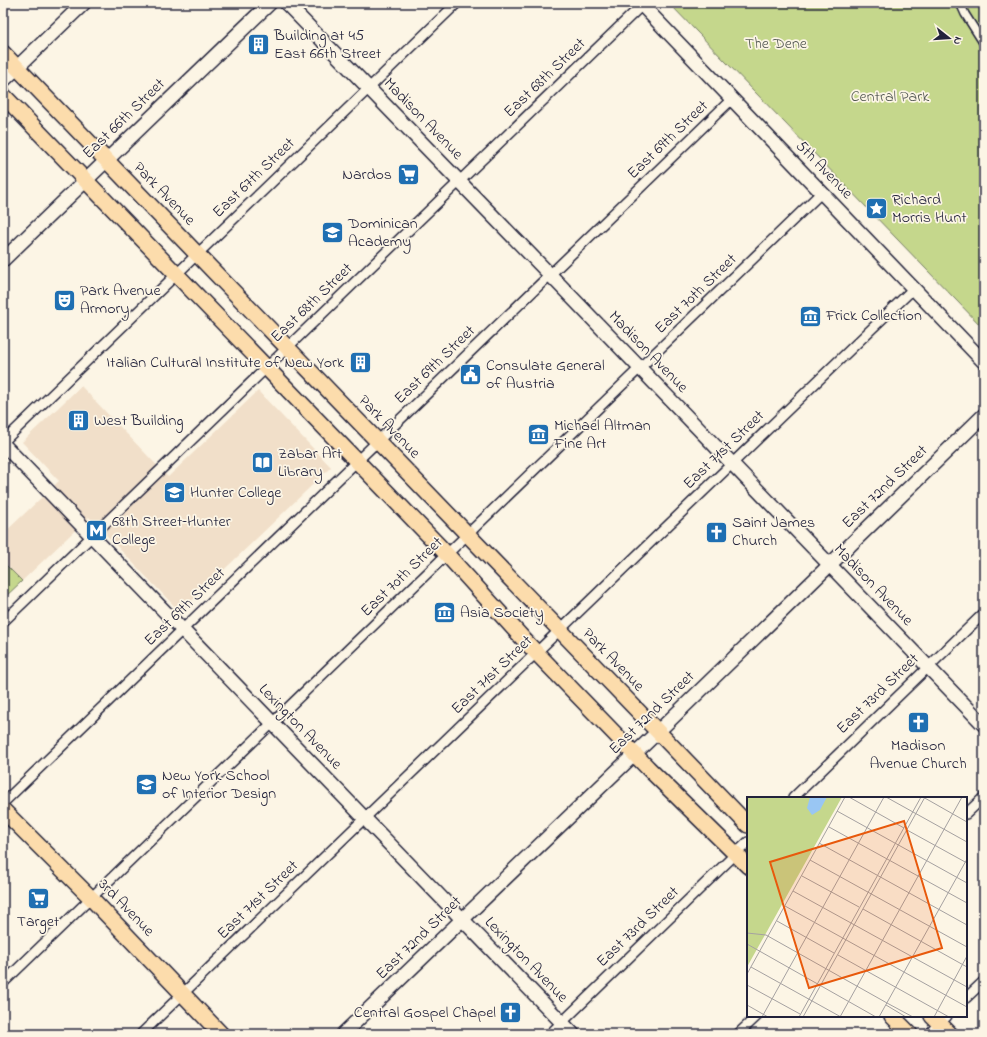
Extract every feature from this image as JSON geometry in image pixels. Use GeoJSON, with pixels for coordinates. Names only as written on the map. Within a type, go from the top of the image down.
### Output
{"type":"FeatureCollection","features":[{"type":"Feature","properties":{"kind":"main road"},"geometry":{"type":"LineString","coordinates":[[3,80],[84,3]]}},
{"type":"Feature","properties":{"kind":"main road","name":"East 66th Street"},"geometry":{"type":"LineString","coordinates":[[3,260],[270,3]]}},
{"type":"Feature","properties":{"kind":"main road","name":"Madison Avenue"},"geometry":{"type":"LineString","coordinates":[[286,3],[550,274],[984,725]]}},
{"type":"Feature","properties":{"kind":"main road","name":"5th Avenue"},"geometry":{"type":"LineString","coordinates":[[641,4],[984,362]]}},
{"type":"Feature","properties":{"kind":"main road","name":"Park Avenue"},"geometry":{"type":"LineString","coordinates":[[3,53],[747,824]]}},
{"type":"Feature","properties":{"kind":"main road"},"geometry":{"type":"LineString","coordinates":[[3,95],[447,555],[536,653],[747,865]]}},
{"type":"Feature","properties":{"kind":"main road","name":"East 72nd Street"},"geometry":{"type":"LineString","coordinates":[[343,1034],[658,732],[984,415]]}},
{"type":"Feature","properties":{"kind":"main road","name":"Lexington Avenue"},"geometry":{"type":"LineString","coordinates":[[3,443],[573,1034]]}},
{"type":"Feature","properties":{"kind":"main road","name":"3rd Avenue"},"geometry":{"type":"LineString","coordinates":[[3,810],[91,898],[221,1034]]}},
{"type":"Feature","properties":{"kind":"main road"},"geometry":{"type":"LineString","coordinates":[[893,1017],[910,1034]]}},
{"type":"Feature","properties":{"kind":"street","name":"East 67th Street"},"geometry":{"type":"LineString","coordinates":[[3,443],[457,3]]}},
{"type":"Feature","properties":{"kind":"street"},"geometry":{"type":"LineString","coordinates":[[960,3],[972,26],[984,44]]}},
{"type":"Feature","properties":{"kind":"street","name":"East 68th Street"},"geometry":{"type":"LineString","coordinates":[[3,622],[267,368],[641,4]]}},
{"type":"Feature","properties":{"kind":"street","name":"East 69th Street"},"geometry":{"type":"LineString","coordinates":[[3,803],[732,99]]}},
{"type":"Feature","properties":{"kind":"street","name":"East 70th Street"},"geometry":{"type":"LineString","coordinates":[[3,984],[822,192]]}},
{"type":"Feature","properties":{"kind":"street","name":"East 71st Street"},"geometry":{"type":"LineString","coordinates":[[141,1034],[914,288]]}},
{"type":"Feature","properties":{"kind":"street","name":"East 73rd Street"},"geometry":{"type":"LineString","coordinates":[[794,797],[984,613]]}},
{"type":"Feature","properties":{"kind":"street"},"geometry":{"type":"LineString","coordinates":[[967,813],[984,797]]}},
{"type":"Feature","properties":{"kind":"street","name":"East 73rd Street"},"geometry":{"type":"LineString","coordinates":[[550,1034],[747,843]]}},
{"type":"Feature","properties":{"kind":"street"},"geometry":{"type":"LineString","coordinates":[[967,997],[984,980]]}},
{"type":"Feature","properties":{"kind":"street"},"geometry":{"type":"LineString","coordinates":[[738,1034],[756,1017]]}},
{"type":"Feature","properties":{"kind":"shaded area","name":"Hunter College"},"geometry":{"type":"Polygon","coordinates":[[[81,386],[168,477],[258,391],[331,467],[180,612],[89,517],[22,581],[3,561],[3,534],[59,481],[22,442],[81,386]]]}},
{"type":"Feature","properties":{"kind":"green space","name":"Central Park"},"geometry":{"type":"Polygon","coordinates":[[[669,3],[984,3],[984,329],[669,3]]]}},
{"type":"Feature","properties":{"kind":"green space"},"geometry":{"type":"Polygon","coordinates":[[[6,565],[22,581],[3,599],[3,567],[6,565]]]}},
{"type":"Feature","properties":{"kind":"place","name":"Building at 45 East 66th Street"},"geometry":{"type":"Point","coordinates":[258,45]}},
{"type":"Feature","properties":{"kind":"place","name":"Nardos"},"geometry":{"type":"Point","coordinates":[408,175]}},
{"type":"Feature","properties":{"kind":"place","name":"Richard Morris Hunt"},"geometry":{"type":"Point","coordinates":[876,209]}},
{"type":"Feature","properties":{"kind":"place","name":"Dominican Academy"},"geometry":{"type":"Point","coordinates":[333,233]}},
{"type":"Feature","properties":{"kind":"place","name":"Park Avenue Armory"},"geometry":{"type":"Point","coordinates":[65,300]}},
{"type":"Feature","properties":{"kind":"place","name":"Frick Collection"},"geometry":{"type":"Point","coordinates":[811,316]}},
{"type":"Feature","properties":{"kind":"place","name":"Italian Cultural Institute of New York"},"geometry":{"type":"Point","coordinates":[360,363]}},
{"type":"Feature","properties":{"kind":"place","name":"Consulate General of Austria"},"geometry":{"type":"Point","coordinates":[470,375]}},
{"type":"Feature","properties":{"kind":"place","name":"West Building"},"geometry":{"type":"Point","coordinates":[79,421]}},
{"type":"Feature","properties":{"kind":"place","name":"Michael Altman Fine Art"},"geometry":{"type":"Point","coordinates":[539,435]}},
{"type":"Feature","properties":{"kind":"place","name":"Zabar Art Library"},"geometry":{"type":"Point","coordinates":[262,463]}},
{"type":"Feature","properties":{"kind":"place","name":"Hunter College"},"geometry":{"type":"Point","coordinates":[175,493]}},
{"type":"Feature","properties":{"kind":"place","name":"68th Street–Hunter College"},"geometry":{"type":"Point","coordinates":[96,531]}},
{"type":"Feature","properties":{"kind":"place","name":"Saint James Church"},"geometry":{"type":"Point","coordinates":[716,532]}},
{"type":"Feature","properties":{"kind":"place","name":"Asia Society"},"geometry":{"type":"Point","coordinates":[444,613]}},
{"type":"Feature","properties":{"kind":"place","name":"Madison Avenue Church"},"geometry":{"type":"Point","coordinates":[918,722]}},
{"type":"Feature","properties":{"kind":"place","name":"New York School of Interior Design"},"geometry":{"type":"Point","coordinates":[147,785]}},
{"type":"Feature","properties":{"kind":"place","name":"Target"},"geometry":{"type":"Point","coordinates":[38,899]}},
{"type":"Feature","properties":{"kind":"place","name":"Central Gospel Chapel"},"geometry":{"type":"Point","coordinates":[511,1013]}},
{"type":"Feature","properties":{"kind":"park label","name":"The Dene"},"geometry":{"type":"Point","coordinates":[776,44]}}]}
